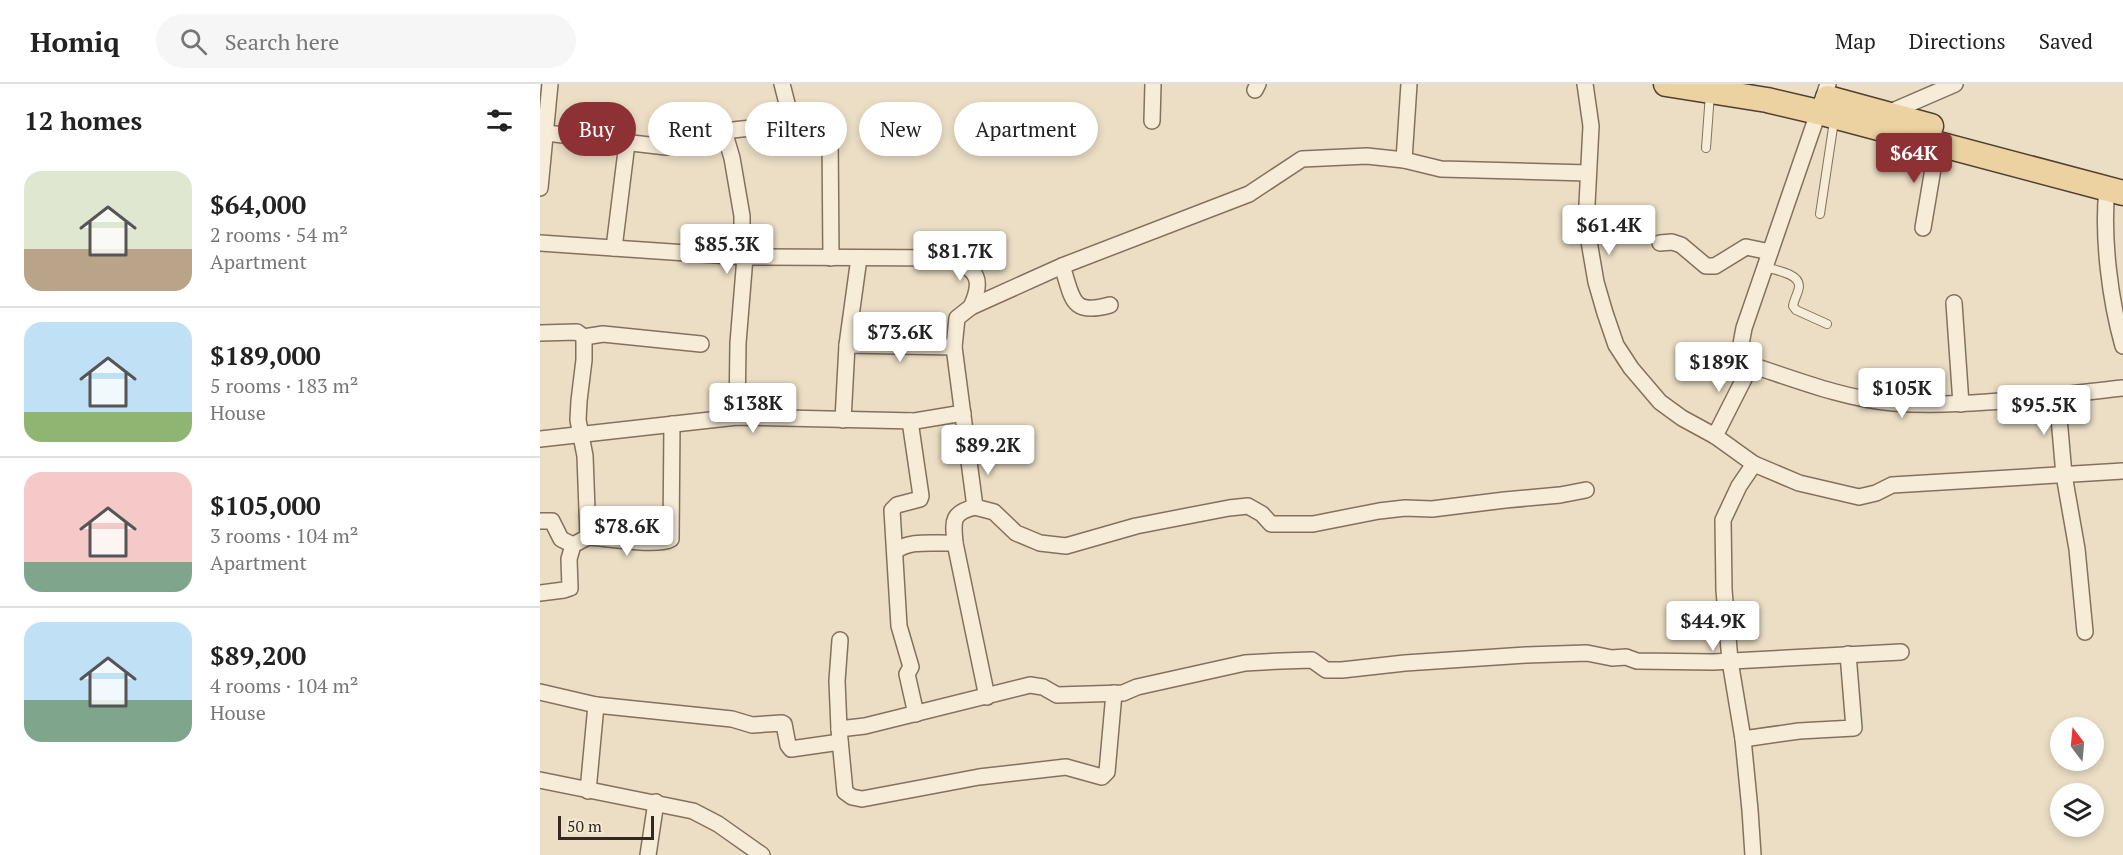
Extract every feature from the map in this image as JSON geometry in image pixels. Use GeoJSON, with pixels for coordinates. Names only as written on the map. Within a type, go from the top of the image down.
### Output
{"type":"FeatureCollection","features":[{"type":"Feature","properties":{"kind":"main road"},"geometry":{"type":"LineString","coordinates":[[1666,84],[1826,102],[1888,113],[2118,186]]}},
{"type":"Feature","properties":{"kind":"main road"},"geometry":{"type":"LineString","coordinates":[[1767,84],[1826,102],[1937,145],[2118,186]]}},
{"type":"Feature","properties":{"kind":"street"},"geometry":{"type":"LineString","coordinates":[[540,188],[550,84]]}},
{"type":"Feature","properties":{"kind":"street"},"geometry":{"type":"LineString","coordinates":[[782,84],[787,102]]}},
{"type":"Feature","properties":{"kind":"street"},"geometry":{"type":"LineString","coordinates":[[1152,121],[1153,84]]}},
{"type":"Feature","properties":{"kind":"street"},"geometry":{"type":"LineString","coordinates":[[1404,160],[1409,84]]}},
{"type":"Feature","properties":{"kind":"street"},"geometry":{"type":"LineString","coordinates":[[1585,84],[1591,126],[1586,224],[1596,282],[1616,345],[1631,368],[1660,402],[1682,418],[1715,436],[1754,464],[1799,483],[1859,497],[1876,493],[1892,484],[2123,471]]}},
{"type":"Feature","properties":{"kind":"street"},"geometry":{"type":"LineString","coordinates":[[1888,113],[1955,84]]}},
{"type":"Feature","properties":{"kind":"street"},"geometry":{"type":"LineString","coordinates":[[1826,102],[1764,267],[1744,328],[1741,344],[1751,365],[1831,391],[1882,401],[1960,404],[2123,388]]}},
{"type":"Feature","properties":{"kind":"street"},"geometry":{"type":"LineString","coordinates":[[546,134],[558,135]]}},
{"type":"Feature","properties":{"kind":"street"},"geometry":{"type":"LineString","coordinates":[[1923,228],[1937,145]]}},
{"type":"Feature","properties":{"kind":"street"},"geometry":{"type":"LineString","coordinates":[[614,248],[625,156]]}},
{"type":"Feature","properties":{"kind":"street"},"geometry":{"type":"LineString","coordinates":[[731,156],[742,216],[745,257],[738,344],[737,417]]}},
{"type":"Feature","properties":{"kind":"street"},"geometry":{"type":"LineString","coordinates":[[829,156],[831,258]]}},
{"type":"Feature","properties":{"kind":"street"},"geometry":{"type":"LineString","coordinates":[[975,507],[954,347],[957,318],[971,307],[1062,266],[1249,195],[1302,159],[1367,156],[1404,160],[1441,169],[1588,173]]}},
{"type":"Feature","properties":{"kind":"street"},"geometry":{"type":"LineString","coordinates":[[2118,186],[2105,206],[2108,258],[2123,346]]}},
{"type":"Feature","properties":{"kind":"street"},"geometry":{"type":"LineString","coordinates":[[1660,243],[1672,242],[1681,245],[1706,266],[1715,266],[1746,248],[1770,252]]}},
{"type":"Feature","properties":{"kind":"street"},"geometry":{"type":"LineString","coordinates":[[540,243],[745,257],[953,258],[973,269],[977,281],[977,293],[971,307]]}},
{"type":"Feature","properties":{"kind":"street"},"geometry":{"type":"LineString","coordinates":[[843,420],[846,345],[859,258]]}},
{"type":"Feature","properties":{"kind":"street"},"geometry":{"type":"LineString","coordinates":[[1062,266],[1075,303],[1083,309],[1110,305]]}},
{"type":"Feature","properties":{"kind":"street"},"geometry":{"type":"LineString","coordinates":[[1954,303],[1960,404]]}},
{"type":"Feature","properties":{"kind":"street"},"geometry":{"type":"LineString","coordinates":[[540,333],[577,332],[584,337],[603,334],[701,344]]}},
{"type":"Feature","properties":{"kind":"street"},"geometry":{"type":"LineString","coordinates":[[584,337],[578,420],[585,456],[588,537]]}},
{"type":"Feature","properties":{"kind":"street"},"geometry":{"type":"LineString","coordinates":[[846,345],[954,347]]}},
{"type":"Feature","properties":{"kind":"street"},"geometry":{"type":"LineString","coordinates":[[1715,436],[1751,365]]}},
{"type":"Feature","properties":{"kind":"street"},"geometry":{"type":"LineString","coordinates":[[2057,395],[2064,475],[2078,549],[2085,632]]}},
{"type":"Feature","properties":{"kind":"street"},"geometry":{"type":"LineString","coordinates":[[540,439],[737,417],[910,421],[963,413]]}},
{"type":"Feature","properties":{"kind":"street"},"geometry":{"type":"LineString","coordinates":[[910,421],[921,496],[920,500],[897,505],[892,510],[899,626],[911,667],[907,674],[916,714]]}},
{"type":"Feature","properties":{"kind":"street"},"geometry":{"type":"LineString","coordinates":[[540,592],[570,588],[569,559],[573,545],[588,537],[649,542],[667,542],[671,539],[672,424]]}},
{"type":"Feature","properties":{"kind":"street"},"geometry":{"type":"LineString","coordinates":[[1753,855],[1743,739],[1730,661],[1724,590],[1723,520],[1739,486],[1754,464]]}},
{"type":"Feature","properties":{"kind":"street"},"geometry":{"type":"LineString","coordinates":[[987,697],[953,524],[956,515],[975,507],[994,512],[1016,533],[1040,543],[1066,546],[1136,526],[1229,508],[1248,506],[1262,514],[1271,524],[1296,525],[1313,524],[1379,511],[1405,508],[1432,509],[1586,490]]}},
{"type":"Feature","properties":{"kind":"street"},"geometry":{"type":"LineString","coordinates":[[540,522],[552,521],[561,539],[573,545]]}},
{"type":"Feature","properties":{"kind":"street"},"geometry":{"type":"LineString","coordinates":[[895,552],[900,547],[908,545],[955,543]]}},
{"type":"Feature","properties":{"kind":"street"},"geometry":{"type":"LineString","coordinates":[[840,640],[837,681],[845,792],[852,797],[862,799],[979,777],[1066,768],[1082,770],[1102,777],[1107,772],[1114,693]]}},
{"type":"Feature","properties":{"kind":"street"},"geometry":{"type":"LineString","coordinates":[[540,692],[596,705],[732,719],[752,725],[782,723],[788,746],[791,749],[865,726],[1030,685],[1043,687],[1056,695],[1123,693],[1137,687],[1245,663],[1312,660],[1326,670],[1342,670],[1405,663],[1578,654],[1612,658],[1626,657],[1637,662],[1730,661],[1901,652]]}},
{"type":"Feature","properties":{"kind":"street"},"geometry":{"type":"LineString","coordinates":[[1743,739],[1799,731],[1854,728],[1848,654]]}},
{"type":"Feature","properties":{"kind":"street"},"geometry":{"type":"LineString","coordinates":[[588,791],[596,705]]}},
{"type":"Feature","properties":{"kind":"street"},"geometry":{"type":"LineString","coordinates":[[540,780],[693,811],[718,824],[758,854]]}},
{"type":"Feature","properties":{"kind":"street"},"geometry":{"type":"LineString","coordinates":[[648,855],[656,802]]}},
{"type":"Feature","properties":{"kind":"lane"},"geometry":{"type":"LineString","coordinates":[[1706,147],[1710,90]]}},
{"type":"Feature","properties":{"kind":"lane"},"geometry":{"type":"LineString","coordinates":[[1820,214],[1826,102]]}},
{"type":"Feature","properties":{"kind":"lane"},"geometry":{"type":"LineString","coordinates":[[1764,267],[1793,276],[1800,287],[1793,306],[1796,310],[1827,324]]}}]}
